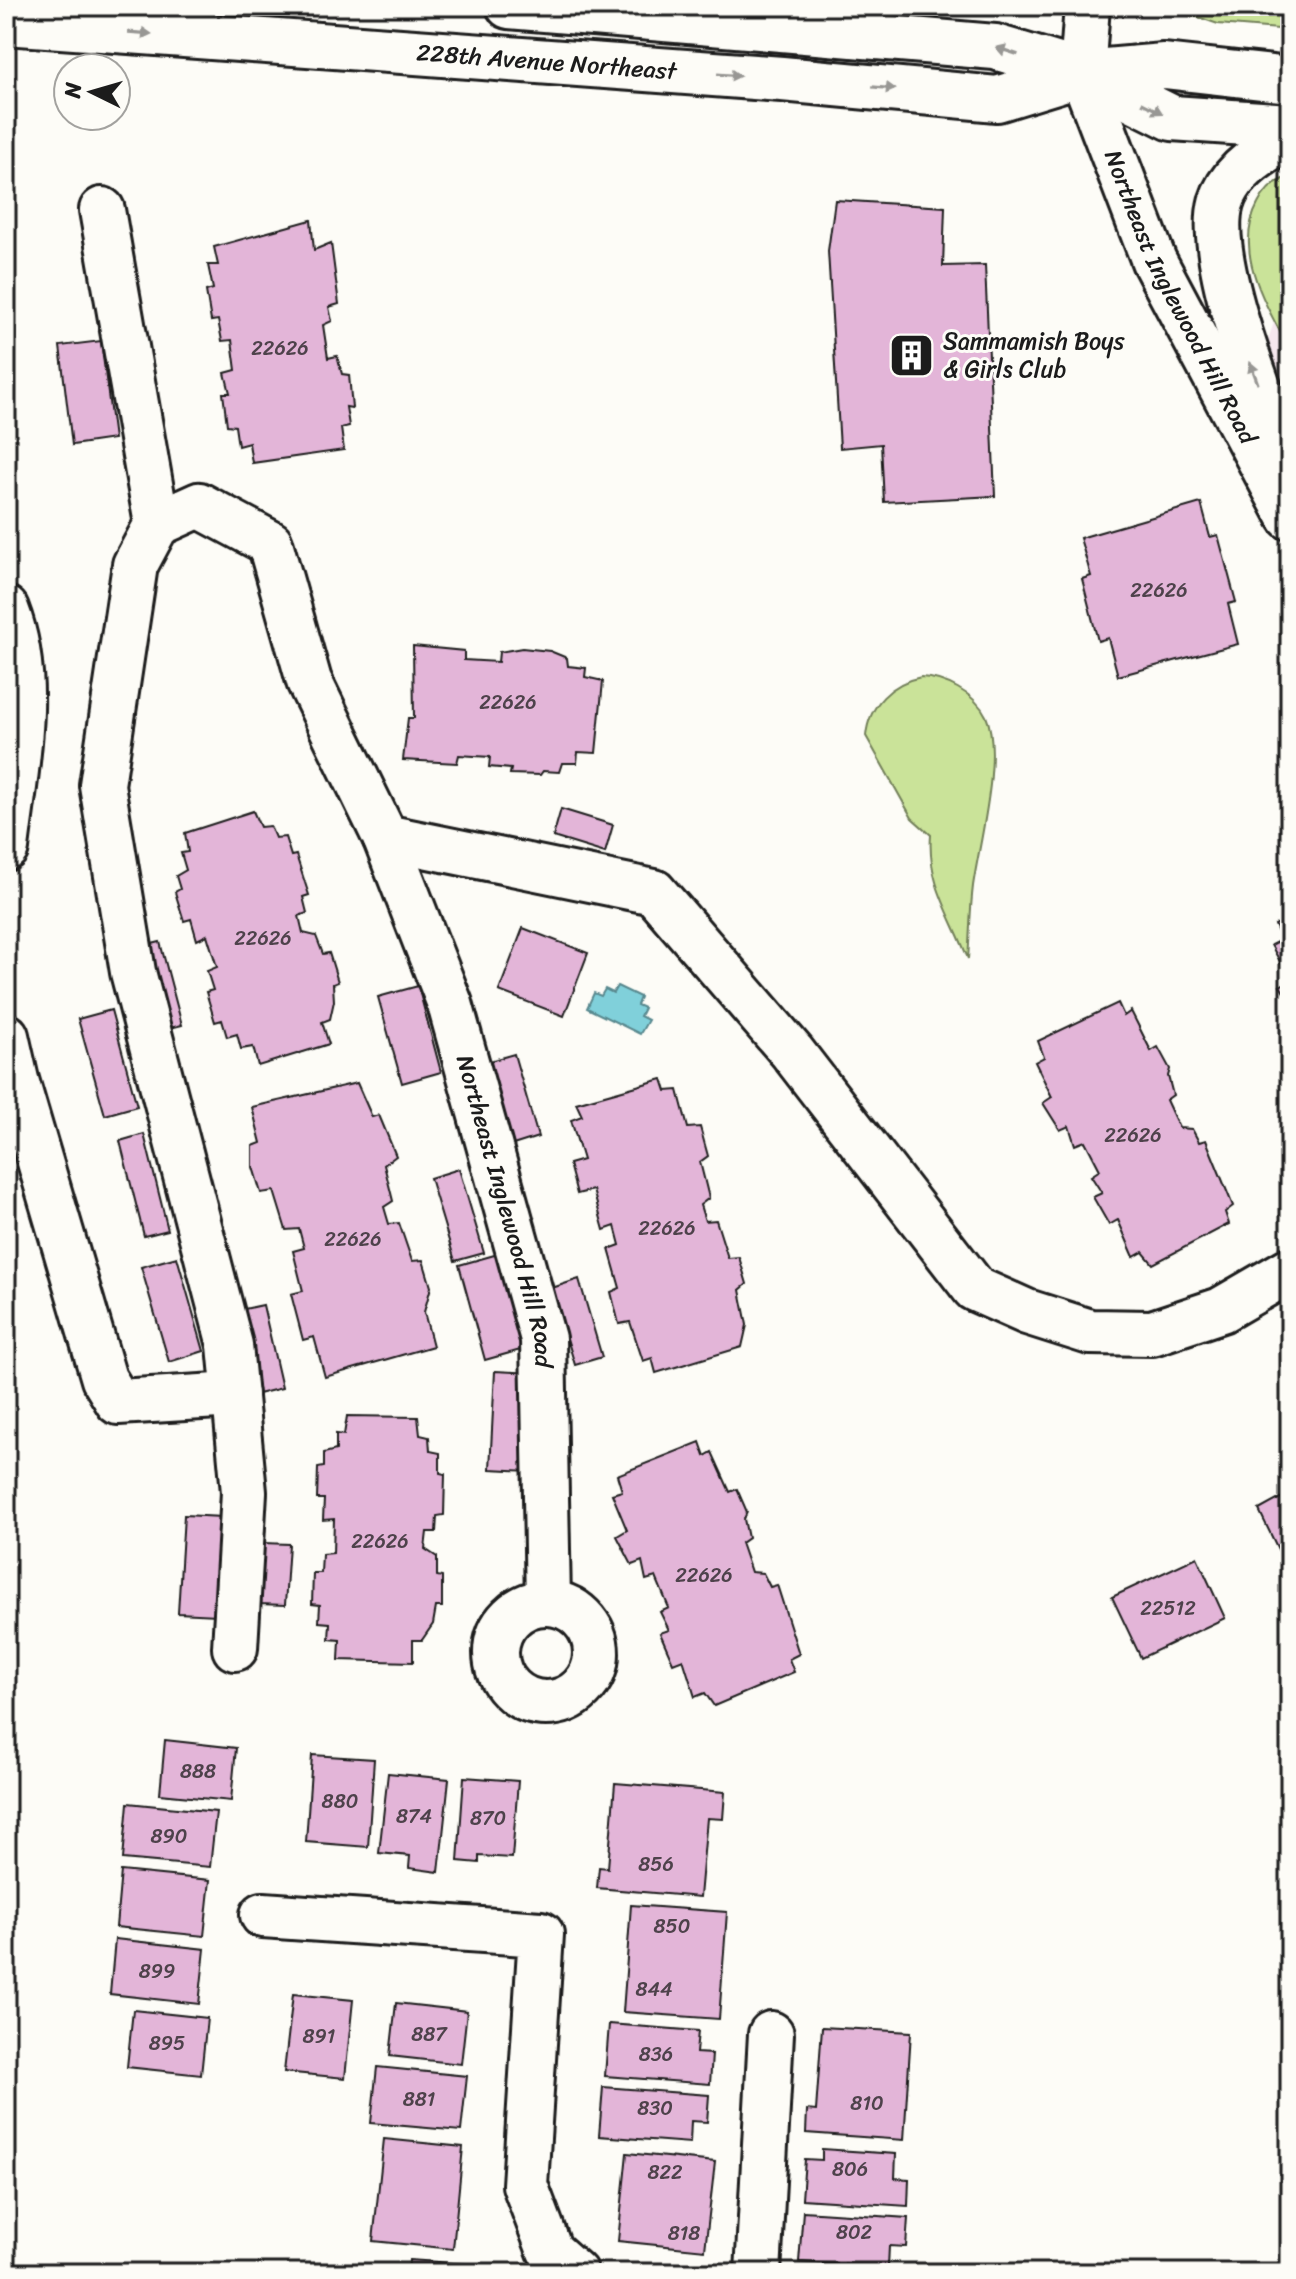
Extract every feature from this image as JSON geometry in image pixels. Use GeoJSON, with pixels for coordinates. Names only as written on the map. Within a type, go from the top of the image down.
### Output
{"type":"FeatureCollection","features":[{"type":"Feature","properties":{"kind":"street"},"geometry":{"type":"LineString","coordinates":[[19,6],[52,9],[69,6]]}},
{"type":"Feature","properties":{"kind":"street","name":"228th Avenue Northeast"},"geometry":{"type":"LineString","coordinates":[[509,6],[786,19],[995,47],[1082,73],[1172,118],[1290,126]]}},
{"type":"Feature","properties":{"kind":"street"},"geometry":{"type":"LineString","coordinates":[[1082,73],[1087,6]]}},
{"type":"Feature","properties":{"kind":"street","name":"228th Avenue Northeast"},"geometry":{"type":"LineString","coordinates":[[6,22],[767,78],[997,99],[1082,73],[1164,66],[1290,80]]}},
{"type":"Feature","properties":{"kind":"street","name":"Northeast Inglewood Hill Road"},"geometry":{"type":"LineString","coordinates":[[1082,73],[1154,261],[1235,419],[1290,517]]}},
{"type":"Feature","properties":{"kind":"street"},"geometry":{"type":"LineString","coordinates":[[1290,138],[1267,149],[1231,181],[1221,204],[1220,228],[1228,286],[1243,344],[1290,472]]}},
{"type":"Feature","properties":{"kind":"street"},"geometry":{"type":"LineString","coordinates":[[102,210],[157,524],[135,565],[102,785],[133,972],[230,1345],[244,1492],[235,1648]]}},
{"type":"Feature","properties":{"kind":"street","name":"Northeast Inglewood Hill Road"},"geometry":{"type":"LineString","coordinates":[[157,524],[199,505],[270,543],[309,681],[385,837],[450,1004],[543,1339],[548,1602]]}},
{"type":"Feature","properties":{"kind":"street"},"geometry":{"type":"LineString","coordinates":[[6,609],[15,631],[21,688],[6,848]]}},
{"type":"Feature","properties":{"kind":"street"},"geometry":{"type":"LineString","coordinates":[[385,837],[654,892],[792,1052],[975,1289],[1027,1312],[1090,1332],[1152,1333],[1221,1310],[1290,1270]]}},
{"type":"Feature","properties":{"kind":"street"},"geometry":{"type":"LineString","coordinates":[[6,1036],[16,1080],[104,1379],[118,1402],[235,1395]]}},
{"type":"Feature","properties":{"kind":"street"},"geometry":{"type":"LineString","coordinates":[[263,1915],[541,1934],[525,2185],[550,2251],[567,2270]]}},
{"type":"Feature","properties":{"kind":"street"},"geometry":{"type":"LineString","coordinates":[[758,2273],[771,2034]]}},
{"type":"Feature","properties":{"kind":"shaded area"},"geometry":{"type":"Polygon","coordinates":[[[1290,277],[1290,392],[1265,348],[1290,277]]]}},
{"type":"Feature","properties":{"kind":"green space"},"geometry":{"type":"Polygon","coordinates":[[[1166,6],[1290,6],[1290,30],[1218,24],[1166,6]]]}},
{"type":"Feature","properties":{"kind":"green space"},"geometry":{"type":"Polygon","coordinates":[[[1290,177],[1290,293],[1287,296],[1290,350],[1263,298],[1251,260],[1249,241],[1251,222],[1261,199],[1275,183],[1290,177]]]}},
{"type":"Feature","properties":{"kind":"green space"},"geometry":{"type":"Polygon","coordinates":[[[921,677],[939,680],[967,694],[981,708],[991,732],[991,775],[973,886],[968,959],[937,884],[931,835],[912,818],[866,736],[872,715],[883,697],[900,684],[921,677]]]}},
{"type":"Feature","properties":{"kind":"water"},"geometry":{"type":"Polygon","coordinates":[[[617,986],[640,997],[637,1005],[644,1008],[640,1016],[648,1020],[640,1034],[587,1008],[594,993],[601,996],[605,989],[613,993],[617,986]]]}},
{"type":"Feature","properties":{"kind":"building","name":"Sammamish Boys & Girls Club"},"geometry":{"type":"Polygon","coordinates":[[[835,200],[945,207],[943,266],[985,265],[995,496],[884,502],[881,444],[840,448],[828,251],[835,200]]]}},
{"type":"Feature","properties":{"kind":"building"},"geometry":{"type":"Polygon","coordinates":[[[311,220],[314,250],[331,243],[339,304],[329,307],[332,321],[323,325],[328,358],[337,356],[342,374],[349,375],[352,408],[346,407],[349,426],[341,428],[344,450],[252,463],[249,443],[238,446],[235,426],[227,425],[223,393],[230,393],[225,373],[236,370],[232,340],[222,341],[218,320],[211,321],[206,291],[213,289],[208,265],[218,265],[214,247],[311,220]]]}},
{"type":"Feature","properties":{"kind":"building"},"geometry":{"type":"Polygon","coordinates":[[[101,341],[114,439],[72,445],[60,346],[101,341]]]}},
{"type":"Feature","properties":{"kind":"building"},"geometry":{"type":"Polygon","coordinates":[[[1201,503],[1210,537],[1218,535],[1236,602],[1228,604],[1238,644],[1118,676],[1108,638],[1098,641],[1082,579],[1091,576],[1080,538],[1201,503]]]}},
{"type":"Feature","properties":{"kind":"building"},"geometry":{"type":"Polygon","coordinates":[[[413,646],[464,651],[464,660],[498,662],[499,652],[522,648],[550,651],[567,658],[568,666],[586,668],[585,677],[603,681],[596,753],[578,752],[577,763],[562,763],[559,772],[543,771],[540,775],[510,774],[511,769],[489,767],[490,757],[459,755],[457,763],[403,760],[408,718],[414,718],[413,646]]]}},
{"type":"Feature","properties":{"kind":"building"},"geometry":{"type":"Polygon","coordinates":[[[561,809],[613,825],[605,853],[553,837],[561,809]]]}},
{"type":"Feature","properties":{"kind":"building"},"geometry":{"type":"Polygon","coordinates":[[[253,811],[260,827],[270,826],[275,838],[285,837],[291,856],[296,855],[309,895],[303,897],[307,913],[299,916],[303,933],[316,936],[323,954],[329,953],[338,982],[333,984],[334,1001],[330,1019],[322,1022],[329,1044],[258,1066],[253,1047],[241,1049],[237,1034],[227,1037],[222,1020],[215,1022],[206,992],[213,990],[207,971],[217,967],[207,935],[197,940],[191,919],[184,921],[175,892],[180,889],[176,876],[186,870],[181,853],[188,852],[185,833],[253,811]]]}},
{"type":"Feature","properties":{"kind":"building"},"geometry":{"type":"Polygon","coordinates":[[[1290,917],[1290,980],[1271,945],[1281,940],[1275,925],[1290,917]]]}},
{"type":"Feature","properties":{"kind":"building"},"geometry":{"type":"Polygon","coordinates":[[[523,928],[588,953],[564,1016],[499,991],[523,928]]]}},
{"type":"Feature","properties":{"kind":"building"},"geometry":{"type":"Polygon","coordinates":[[[160,942],[182,1025],[154,1032],[132,949],[160,942]]]}},
{"type":"Feature","properties":{"kind":"building"},"geometry":{"type":"Polygon","coordinates":[[[1290,980],[1290,1002],[1280,986],[1290,980]]]}},
{"type":"Feature","properties":{"kind":"building"},"geometry":{"type":"Polygon","coordinates":[[[418,986],[441,1072],[402,1083],[378,997],[418,986]]]}},
{"type":"Feature","properties":{"kind":"building"},"geometry":{"type":"Polygon","coordinates":[[[1118,1003],[1124,1016],[1131,1011],[1151,1051],[1158,1047],[1170,1069],[1168,1076],[1173,1095],[1166,1100],[1179,1128],[1192,1129],[1199,1142],[1206,1140],[1233,1206],[1225,1212],[1229,1224],[1153,1264],[1143,1252],[1134,1257],[1118,1220],[1109,1225],[1093,1197],[1102,1193],[1091,1176],[1100,1170],[1085,1141],[1075,1145],[1069,1126],[1060,1130],[1043,1103],[1052,1097],[1035,1062],[1044,1057],[1038,1041],[1118,1003]]]}},
{"type":"Feature","properties":{"kind":"building"},"geometry":{"type":"Polygon","coordinates":[[[111,1010],[137,1106],[105,1115],[78,1019],[111,1010]]]}},
{"type":"Feature","properties":{"kind":"building"},"geometry":{"type":"Polygon","coordinates":[[[514,1054],[538,1137],[510,1146],[486,1062],[514,1054]]]}},
{"type":"Feature","properties":{"kind":"building"},"geometry":{"type":"Polygon","coordinates":[[[662,1079],[666,1091],[678,1090],[688,1128],[700,1127],[708,1156],[700,1162],[709,1198],[700,1205],[705,1221],[716,1220],[728,1258],[739,1257],[747,1284],[740,1290],[747,1325],[742,1347],[656,1373],[652,1358],[643,1361],[630,1322],[619,1324],[611,1292],[620,1288],[609,1249],[620,1245],[615,1226],[604,1230],[593,1190],[577,1194],[569,1164],[583,1160],[571,1120],[582,1116],[576,1103],[662,1079]]]}},
{"type":"Feature","properties":{"kind":"building"},"geometry":{"type":"Polygon","coordinates":[[[357,1083],[372,1117],[379,1115],[396,1156],[384,1165],[393,1201],[384,1207],[389,1224],[399,1223],[412,1261],[423,1260],[431,1287],[424,1312],[433,1346],[325,1377],[314,1337],[303,1340],[291,1294],[303,1291],[293,1251],[304,1248],[299,1229],[286,1230],[274,1191],[261,1193],[253,1167],[253,1146],[261,1143],[252,1107],[357,1083]]]}},
{"type":"Feature","properties":{"kind":"building"},"geometry":{"type":"Polygon","coordinates":[[[144,1134],[168,1230],[144,1236],[120,1141],[144,1134]]]}},
{"type":"Feature","properties":{"kind":"building"},"geometry":{"type":"Polygon","coordinates":[[[459,1169],[484,1253],[455,1261],[430,1178],[459,1169]]]}},
{"type":"Feature","properties":{"kind":"building"},"geometry":{"type":"Polygon","coordinates":[[[498,1254],[524,1349],[485,1360],[459,1265],[498,1254]]]}},
{"type":"Feature","properties":{"kind":"building"},"geometry":{"type":"Polygon","coordinates":[[[177,1257],[204,1351],[169,1362],[141,1267],[177,1257]]]}},
{"type":"Feature","properties":{"kind":"building"},"geometry":{"type":"Polygon","coordinates":[[[579,1279],[602,1357],[575,1365],[552,1288],[579,1279]]]}},
{"type":"Feature","properties":{"kind":"building"},"geometry":{"type":"Polygon","coordinates":[[[263,1305],[282,1388],[254,1395],[235,1311],[263,1305]]]}},
{"type":"Feature","properties":{"kind":"building"},"geometry":{"type":"Polygon","coordinates":[[[495,1371],[535,1373],[530,1471],[490,1469],[495,1371]]]}},
{"type":"Feature","properties":{"kind":"building"},"geometry":{"type":"Polygon","coordinates":[[[347,1416],[418,1417],[420,1435],[429,1437],[430,1451],[440,1453],[440,1473],[445,1474],[444,1515],[437,1516],[436,1532],[427,1532],[425,1549],[437,1557],[437,1576],[442,1577],[442,1607],[436,1607],[433,1624],[422,1640],[413,1640],[413,1662],[339,1660],[340,1640],[329,1639],[330,1623],[319,1622],[320,1605],[312,1604],[313,1573],[321,1573],[322,1554],[333,1553],[334,1519],[323,1520],[324,1499],[317,1499],[318,1468],[324,1467],[324,1453],[336,1450],[336,1434],[344,1435],[347,1416]]]}},
{"type":"Feature","properties":{"kind":"building"},"geometry":{"type":"Polygon","coordinates":[[[700,1442],[705,1456],[712,1452],[730,1492],[737,1489],[747,1512],[744,1519],[748,1538],[741,1543],[751,1572],[763,1573],[770,1587],[777,1585],[799,1654],[789,1659],[794,1672],[714,1706],[705,1693],[695,1697],[683,1659],[673,1663],[660,1633],[669,1630],[660,1612],[669,1608],[656,1577],[646,1580],[642,1561],[632,1565],[617,1536],[627,1530],[612,1494],[622,1491],[617,1475],[700,1442]]]}},
{"type":"Feature","properties":{"kind":"building"},"geometry":{"type":"Polygon","coordinates":[[[1290,1493],[1290,1574],[1259,1510],[1290,1493]]]}},
{"type":"Feature","properties":{"kind":"building"},"geometry":{"type":"Polygon","coordinates":[[[184,1515],[222,1517],[217,1615],[178,1613],[184,1515]]]}},
{"type":"Feature","properties":{"kind":"building"},"geometry":{"type":"Polygon","coordinates":[[[263,1543],[289,1544],[285,1605],[259,1604],[263,1543]]]}},
{"type":"Feature","properties":{"kind":"building"},"geometry":{"type":"Polygon","coordinates":[[[1197,1557],[1225,1618],[1141,1658],[1112,1597],[1197,1557]]]}},
{"type":"Feature","properties":{"kind":"building"},"geometry":{"type":"Polygon","coordinates":[[[165,1740],[236,1748],[231,1801],[160,1794],[165,1740]]]}},
{"type":"Feature","properties":{"kind":"building"},"geometry":{"type":"Polygon","coordinates":[[[312,1755],[374,1759],[368,1847],[306,1842],[312,1755]]]}},
{"type":"Feature","properties":{"kind":"building"},"geometry":{"type":"Polygon","coordinates":[[[388,1773],[449,1779],[439,1872],[409,1868],[410,1856],[379,1853],[388,1773]]]}},
{"type":"Feature","properties":{"kind":"building"},"geometry":{"type":"Polygon","coordinates":[[[464,1777],[518,1781],[512,1858],[479,1856],[479,1863],[458,1861],[464,1777]]]}},
{"type":"Feature","properties":{"kind":"building"},"geometry":{"type":"Polygon","coordinates":[[[615,1783],[725,1792],[723,1819],[707,1818],[700,1897],[597,1888],[599,1867],[608,1868],[615,1783]]]}},
{"type":"Feature","properties":{"kind":"building"},"geometry":{"type":"Polygon","coordinates":[[[128,1803],[216,1812],[210,1867],[123,1859],[128,1803]]]}},
{"type":"Feature","properties":{"kind":"building"},"geometry":{"type":"Polygon","coordinates":[[[121,1871],[210,1880],[204,1936],[116,1927],[121,1871]]]}},
{"type":"Feature","properties":{"kind":"building"},"geometry":{"type":"Polygon","coordinates":[[[631,1905],[727,1912],[719,2019],[623,2012],[631,1905]]]}},
{"type":"Feature","properties":{"kind":"building"},"geometry":{"type":"Polygon","coordinates":[[[115,1939],[205,1949],[199,2004],[110,1994],[115,1939]]]}},
{"type":"Feature","properties":{"kind":"building"},"geometry":{"type":"Polygon","coordinates":[[[293,1994],[353,2000],[345,2078],[284,2072],[293,1994]]]}},
{"type":"Feature","properties":{"kind":"building"},"geometry":{"type":"Polygon","coordinates":[[[396,2003],[467,2011],[461,2064],[390,2056],[396,2003]]]}},
{"type":"Feature","properties":{"kind":"building"},"geometry":{"type":"Polygon","coordinates":[[[133,2010],[207,2018],[201,2075],[127,2067],[133,2010]]]}},
{"type":"Feature","properties":{"kind":"building"},"geometry":{"type":"Polygon","coordinates":[[[609,2024],[698,2031],[696,2053],[712,2054],[710,2084],[605,2076],[609,2024]]]}},
{"type":"Feature","properties":{"kind":"building"},"geometry":{"type":"Polygon","coordinates":[[[822,2027],[911,2032],[904,2140],[806,2133],[807,2110],[816,2111],[822,2027]]]}},
{"type":"Feature","properties":{"kind":"building"},"geometry":{"type":"Polygon","coordinates":[[[377,2067],[467,2076],[461,2131],[371,2123],[377,2067]]]}},
{"type":"Feature","properties":{"kind":"building"},"geometry":{"type":"Polygon","coordinates":[[[603,2087],[709,2095],[707,2122],[691,2121],[690,2143],[599,2136],[603,2087]]]}},
{"type":"Feature","properties":{"kind":"building"},"geometry":{"type":"Polygon","coordinates":[[[384,2139],[463,2147],[453,2249],[373,2241],[384,2139]]]}},
{"type":"Feature","properties":{"kind":"building"},"geometry":{"type":"Polygon","coordinates":[[[822,2149],[896,2154],[895,2178],[909,2179],[908,2206],[802,2199],[805,2159],[822,2160],[822,2149]]]}},
{"type":"Feature","properties":{"kind":"building"},"geometry":{"type":"Polygon","coordinates":[[[627,2153],[715,2162],[705,2250],[618,2241],[627,2153]]]}},
{"type":"Feature","properties":{"kind":"building"},"geometry":{"type":"Polygon","coordinates":[[[803,2211],[908,2218],[906,2247],[889,2246],[888,2267],[799,2262],[803,2211]]]}},
{"type":"Feature","properties":{"kind":"building"},"geometry":{"type":"Polygon","coordinates":[[[409,2260],[480,2265],[479,2273],[408,2273],[409,2260]]]}},
{"type":"Feature","properties":{"kind":"place","name":"Sammamish Boys & Girls Club"},"geometry":{"type":"Point","coordinates":[912,355]}}]}
